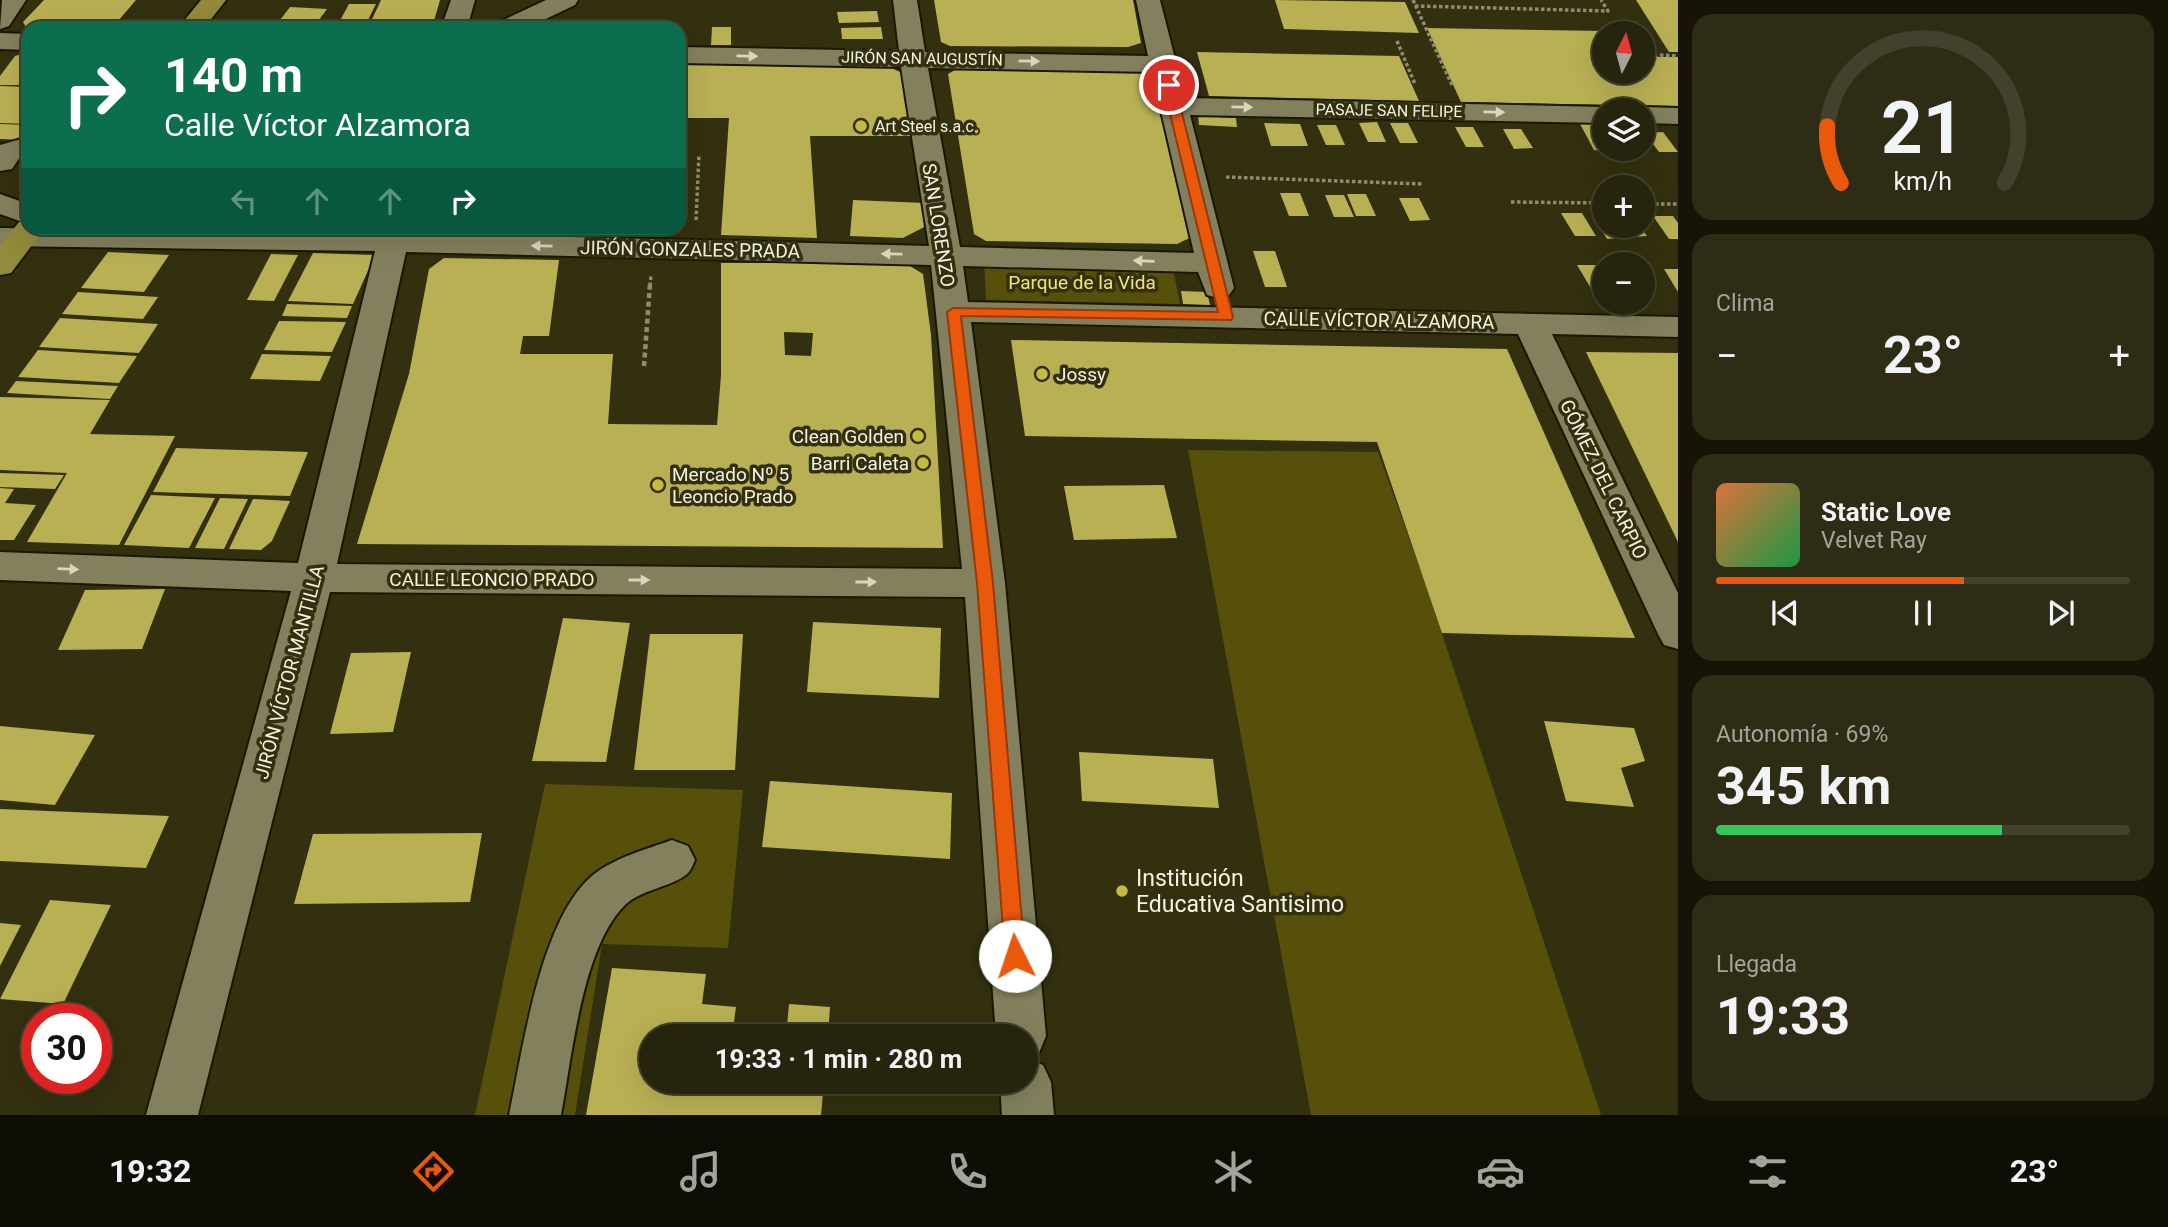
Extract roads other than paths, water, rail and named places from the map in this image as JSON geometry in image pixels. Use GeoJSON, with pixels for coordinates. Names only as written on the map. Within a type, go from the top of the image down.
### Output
{"type":"FeatureCollection","features":[{"type":"Feature","properties":{"kind":"main road"},"geometry":{"type":"LineString","coordinates":[[197,21],[214,0]]}},
{"type":"Feature","properties":{"kind":"main road"},"geometry":{"type":"LineString","coordinates":[[0,266],[20,229]]}},
{"type":"Feature","properties":{"kind":"street"},"geometry":{"type":"LineString","coordinates":[[0,21],[14,0]]}},
{"type":"Feature","properties":{"kind":"street"},"geometry":{"type":"LineString","coordinates":[[456,21],[463,0]]}},
{"type":"Feature","properties":{"kind":"street"},"geometry":{"type":"LineString","coordinates":[[521,21],[566,0]]}},
{"type":"Feature","properties":{"kind":"street","name":"SAN LORENZO"},"geometry":{"type":"LineString","coordinates":[[905,0],[953,312],[985,583],[1020,1024]]}},
{"type":"Feature","properties":{"kind":"street"},"geometry":{"type":"LineString","coordinates":[[1148,0],[1226,317]]}},
{"type":"Feature","properties":{"kind":"street"},"geometry":{"type":"LineString","coordinates":[[0,41],[21,42]]}},
{"type":"Feature","properties":{"kind":"street","name":"JIRÓN SAN AUGUSTÍN"},"geometry":{"type":"LineString","coordinates":[[686,55],[1164,64]]}},
{"type":"Feature","properties":{"kind":"street","name":"PASAJE SAN FELIPE"},"geometry":{"type":"LineString","coordinates":[[1174,106],[1592,115]]}},
{"type":"Feature","properties":{"kind":"street"},"geometry":{"type":"LineString","coordinates":[[1655,115],[1678,116]]}},
{"type":"Feature","properties":{"kind":"street"},"geometry":{"type":"LineString","coordinates":[[0,203],[20,229]]}},
{"type":"Feature","properties":{"kind":"street","name":"JIRÓN GONZALES PRADA"},"geometry":{"type":"LineString","coordinates":[[394,235],[695,250],[1212,263]]}},
{"type":"Feature","properties":{"kind":"street","name":"JIRÓN VÍCTOR MANTILLA"},"geometry":{"type":"LineString","coordinates":[[172,1115],[314,578],[394,235]]}},
{"type":"Feature","properties":{"kind":"street","name":"CALLE VÍCTOR ALZAMORA"},"geometry":{"type":"LineString","coordinates":[[953,312],[1678,327]]}},
{"type":"Feature","properties":{"kind":"street","name":"GÓMEZ DEL CARPIO"},"geometry":{"type":"LineString","coordinates":[[1530,324],[1678,634]]}},
{"type":"Feature","properties":{"kind":"street","name":"CALLE LEONCIO PRADO"},"geometry":{"type":"LineString","coordinates":[[0,566],[314,578],[985,583]]}},
{"type":"Feature","properties":{"kind":"street"},"geometry":{"type":"LineString","coordinates":[[535,1115],[568,964],[582,925],[609,890],[672,860]]}},
{"type":"Feature","properties":{"kind":"street"},"geometry":{"type":"LineString","coordinates":[[1026,1094],[1028,1115]]}},
{"type":"Feature","properties":{"kind":"place","name":"Art Steel s.a.c."},"geometry":{"type":"Point","coordinates":[861,126]}},
{"type":"Feature","properties":{"kind":"place","name":"Jossy"},"geometry":{"type":"Point","coordinates":[1042,374]}},
{"type":"Feature","properties":{"kind":"place","name":"Clean Golden"},"geometry":{"type":"Point","coordinates":[918,436]}},
{"type":"Feature","properties":{"kind":"place","name":"Barri Caleta"},"geometry":{"type":"Point","coordinates":[923,463]}},
{"type":"Feature","properties":{"kind":"place","name":"Mercado Nº 5 Leoncio Prado"},"geometry":{"type":"Point","coordinates":[658,485]}},
{"type":"Feature","properties":{"kind":"place","name":"Institución Educativa Santisimo"},"geometry":{"type":"Point","coordinates":[1122,891]}},
{"type":"Feature","properties":{"kind":"park label","name":"Parque de la Vida"},"geometry":{"type":"Point","coordinates":[1082,282]}}]}
